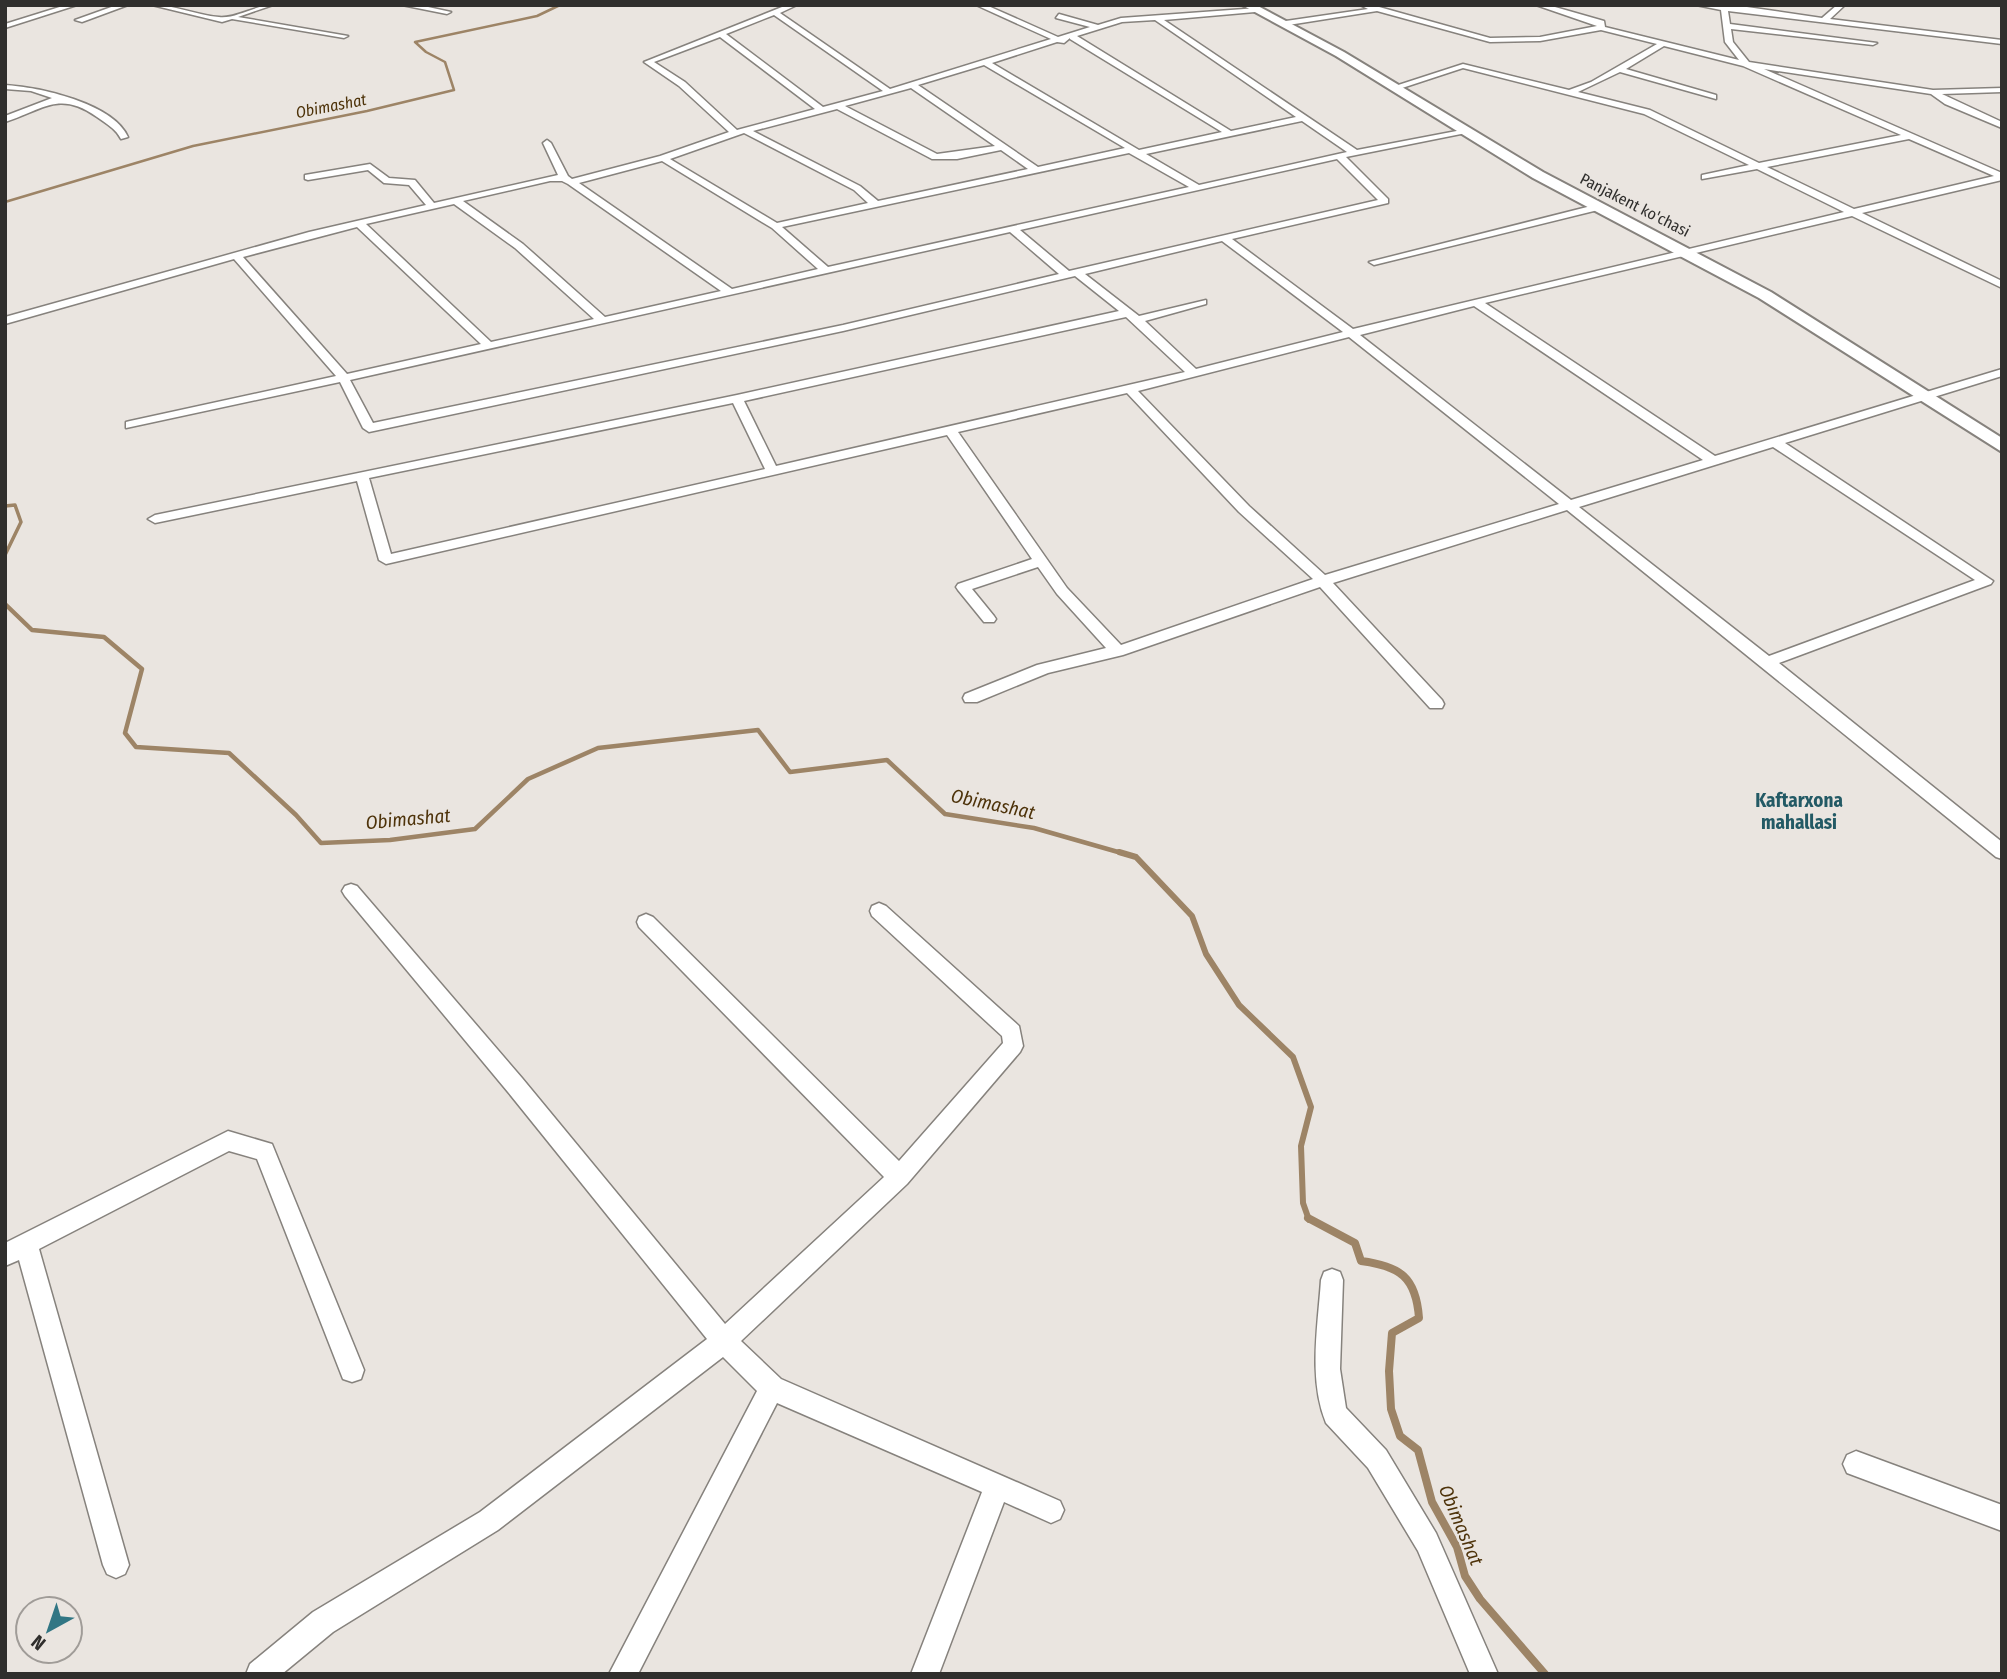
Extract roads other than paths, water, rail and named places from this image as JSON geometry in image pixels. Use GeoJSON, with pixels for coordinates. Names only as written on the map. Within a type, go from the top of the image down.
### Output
{"type":"FeatureCollection","features":[{"type":"Feature","properties":{"kind":"main road","name":"Panjakent ko'chasi"},"geometry":{"type":"LineString","coordinates":[[1251,7],[1340,54],[1538,175],[1765,295],[2002,446]]}},
{"type":"Feature","properties":{"kind":"street"},"geometry":{"type":"LineString","coordinates":[[5,26],[74,5]]}},
{"type":"Feature","properties":{"kind":"street"},"geometry":{"type":"LineString","coordinates":[[79,20],[125,5]]}},
{"type":"Feature","properties":{"kind":"street"},"geometry":{"type":"LineString","coordinates":[[155,5],[222,20],[270,5]]}},
{"type":"Feature","properties":{"kind":"street"},"geometry":{"type":"LineString","coordinates":[[405,5],[447,12]]}},
{"type":"Feature","properties":{"kind":"street"},"geometry":{"type":"LineString","coordinates":[[764,5],[777,11],[888,91]]}},
{"type":"Feature","properties":{"kind":"street"},"geometry":{"type":"LineString","coordinates":[[794,5],[648,62],[682,84],[740,132],[857,188],[875,204]]}},
{"type":"Feature","properties":{"kind":"street"},"geometry":{"type":"LineString","coordinates":[[979,5],[1061,41]]}},
{"type":"Feature","properties":{"kind":"street"},"geometry":{"type":"LineString","coordinates":[[1363,5],[1490,40],[1540,39],[1601,28],[1746,64],[1933,92],[2002,90]]}},
{"type":"Feature","properties":{"kind":"street"},"geometry":{"type":"LineString","coordinates":[[1539,5],[1601,23],[1601,28]]}},
{"type":"Feature","properties":{"kind":"street"},"geometry":{"type":"LineString","coordinates":[[1699,5],[2002,42]]}},
{"type":"Feature","properties":{"kind":"street"},"geometry":{"type":"LineString","coordinates":[[1823,21],[1842,5]]}},
{"type":"Feature","properties":{"kind":"street"},"geometry":{"type":"LineString","coordinates":[[5,321],[431,205],[550,178],[568,180],[663,158],[740,132],[1061,41],[1139,13],[1155,17],[1220,15],[1251,7]]}},
{"type":"Feature","properties":{"kind":"street"},"geometry":{"type":"LineString","coordinates":[[1727,7],[1729,42],[1746,64],[2002,176]]}},
{"type":"Feature","properties":{"kind":"street"},"geometry":{"type":"LineString","coordinates":[[1282,24],[1374,9]]}},
{"type":"Feature","properties":{"kind":"street"},"geometry":{"type":"LineString","coordinates":[[1059,16],[1097,27]]}},
{"type":"Feature","properties":{"kind":"street"},"geometry":{"type":"LineString","coordinates":[[1155,17],[1354,153]]}},
{"type":"Feature","properties":{"kind":"street"},"geometry":{"type":"LineString","coordinates":[[231,18],[344,36]]}},
{"type":"Feature","properties":{"kind":"street"},"geometry":{"type":"LineString","coordinates":[[1727,26],[1873,43]]}},
{"type":"Feature","properties":{"kind":"street"},"geometry":{"type":"LineString","coordinates":[[721,34],[822,110]]}},
{"type":"Feature","properties":{"kind":"street"},"geometry":{"type":"LineString","coordinates":[[1073,37],[1231,134]]}},
{"type":"Feature","properties":{"kind":"street"},"geometry":{"type":"LineString","coordinates":[[1569,93],[1594,84],[1664,43]]}},
{"type":"Feature","properties":{"kind":"street"},"geometry":{"type":"LineString","coordinates":[[985,62],[1196,187]]}},
{"type":"Feature","properties":{"kind":"street"},"geometry":{"type":"LineString","coordinates":[[1393,88],[1463,66],[1647,112],[2002,285]]}},
{"type":"Feature","properties":{"kind":"street"},"geometry":{"type":"LineString","coordinates":[[1621,69],[1713,97]]}},
{"type":"Feature","properties":{"kind":"street"},"geometry":{"type":"LineString","coordinates":[[911,84],[1035,170]]}},
{"type":"Feature","properties":{"kind":"street"},"geometry":{"type":"LineString","coordinates":[[8,88],[47,93],[90,108],[121,130],[124,137]]}},
{"type":"Feature","properties":{"kind":"street"},"geometry":{"type":"LineString","coordinates":[[1933,92],[1948,102],[2002,125]]}},
{"type":"Feature","properties":{"kind":"street"},"geometry":{"type":"LineString","coordinates":[[5,119],[58,99]]}},
{"type":"Feature","properties":{"kind":"street"},"geometry":{"type":"LineString","coordinates":[[838,106],[935,157],[957,156],[1001,147]]}},
{"type":"Feature","properties":{"kind":"street"},"geometry":{"type":"LineString","coordinates":[[775,226],[1130,150],[1136,153],[1304,118]]}},
{"type":"Feature","properties":{"kind":"street"},"geometry":{"type":"LineString","coordinates":[[130,425],[1196,187],[1466,132]]}},
{"type":"Feature","properties":{"kind":"street"},"geometry":{"type":"LineString","coordinates":[[1705,177],[1909,136]]}},
{"type":"Feature","properties":{"kind":"street"},"geometry":{"type":"LineString","coordinates":[[547,143],[568,180],[651,235],[728,292]]}},
{"type":"Feature","properties":{"kind":"street"},"geometry":{"type":"LineString","coordinates":[[237,257],[343,377],[369,428],[842,328],[1385,201],[1339,156]]}},
{"type":"Feature","properties":{"kind":"street"},"geometry":{"type":"LineString","coordinates":[[663,158],[775,226],[824,269]]}},
{"type":"Feature","properties":{"kind":"street"},"geometry":{"type":"LineString","coordinates":[[308,177],[370,167],[387,181],[412,182],[431,205]]}},
{"type":"Feature","properties":{"kind":"street"},"geometry":{"type":"LineString","coordinates":[[362,476],[386,560],[1130,389],[1476,302],[2002,176]]}},
{"type":"Feature","properties":{"kind":"street"},"geometry":{"type":"LineString","coordinates":[[455,200],[519,246],[602,320]]}},
{"type":"Feature","properties":{"kind":"street"},"geometry":{"type":"LineString","coordinates":[[1374,262],[1599,207]]}},
{"type":"Feature","properties":{"kind":"street"},"geometry":{"type":"LineString","coordinates":[[359,223],[489,346]]}},
{"type":"Feature","properties":{"kind":"street"},"geometry":{"type":"LineString","coordinates":[[1011,228],[1132,316],[1193,373]]}},
{"type":"Feature","properties":{"kind":"street"},"geometry":{"type":"LineString","coordinates":[[1224,238],[1351,333],[2002,852]]}},
{"type":"Feature","properties":{"kind":"street"},"geometry":{"type":"LineString","coordinates":[[155,519],[1202,302]]}},
{"type":"Feature","properties":{"kind":"street"},"geometry":{"type":"LineString","coordinates":[[1476,302],[1715,462]]}},
{"type":"Feature","properties":{"kind":"street"},"geometry":{"type":"LineString","coordinates":[[971,698],[1028,672],[1083,657],[1118,651],[1323,581],[2002,372]]}},
{"type":"Feature","properties":{"kind":"street"},"geometry":{"type":"LineString","coordinates":[[1130,389],[1244,509],[1323,581],[1436,704]]}},
{"type":"Feature","properties":{"kind":"street"},"geometry":{"type":"LineString","coordinates":[[737,399],[772,471]]}},
{"type":"Feature","properties":{"kind":"street"},"geometry":{"type":"LineString","coordinates":[[950,430],[1062,591],[1118,651]]}},
{"type":"Feature","properties":{"kind":"street"},"geometry":{"type":"LineString","coordinates":[[1767,662],[1986,581],[1776,443]]}},
{"type":"Feature","properties":{"kind":"street"},"geometry":{"type":"LineString","coordinates":[[989,619],[962,587],[1040,561]]}},
{"type":"Feature","properties":{"kind":"street"},"geometry":{"type":"LineString","coordinates":[[351,891],[515,1085],[724,1341],[772,1388],[1051,1510]]}},
{"type":"Feature","properties":{"kind":"street"},"geometry":{"type":"LineString","coordinates":[[260,1674],[323,1622],[489,1521],[724,1341],[899,1177],[1013,1046],[1012,1032],[879,911]]}},
{"type":"Feature","properties":{"kind":"street"},"geometry":{"type":"LineString","coordinates":[[646,922],[899,1177]]}},
{"type":"Feature","properties":{"kind":"street"},"geometry":{"type":"LineString","coordinates":[[116,1565],[16,1251],[228,1141],[264,1151],[352,1370]]}},
{"type":"Feature","properties":{"kind":"street"},"geometry":{"type":"LineString","coordinates":[[1332,1280],[1328,1369],[1335,1414],[1377,1459],[1427,1542],[1484,1674]]}},
{"type":"Feature","properties":{"kind":"street"},"geometry":{"type":"LineString","coordinates":[[623,1674],[772,1388]]}},
{"type":"Feature","properties":{"kind":"street"},"geometry":{"type":"LineString","coordinates":[[1856,1464],[2002,1518]]}},
{"type":"Feature","properties":{"kind":"street"},"geometry":{"type":"LineString","coordinates":[[925,1674],[997,1486]]}},
{"type":"Feature","properties":{"kind":"waterway","name":"Obimashat"},"geometry":{"type":"LineString","coordinates":[[5,202],[193,146],[367,111],[454,90],[445,62],[426,52],[415,42],[537,16],[560,5]]}},
{"type":"Feature","properties":{"kind":"waterway","name":"Obimashat"},"geometry":{"type":"LineString","coordinates":[[5,506],[15,505],[21,522],[5,555]]}},
{"type":"Feature","properties":{"kind":"waterway","name":"Obimashat"},"geometry":{"type":"LineString","coordinates":[[5,604],[32,630],[104,637],[142,669],[125,733],[136,747],[229,753],[296,815],[321,843],[390,840],[475,829],[528,779],[598,748],[758,730],[790,772],[887,760],[945,814],[1034,828],[1125,854]]}},
{"type":"Feature","properties":{"kind":"waterway","name":"Obimashat"},"geometry":{"type":"LineString","coordinates":[[1119,852],[1136,857],[1192,916],[1206,954],[1239,1005],[1293,1057],[1311,1107],[1301,1146],[1303,1203],[1308,1218]]}},
{"type":"Feature","properties":{"kind":"waterway","name":"Obimashat"},"geometry":{"type":"LineString","coordinates":[[1308,1218],[1355,1243],[1361,1261],[1396,1270],[1410,1283],[1419,1318],[1392,1333],[1389,1371],[1391,1409],[1400,1436],[1418,1450],[1432,1502],[1457,1547],[1465,1576],[1480,1599],[1545,1674]]}},
{"type":"Feature","properties":{"kind":"district","name":"Kaftarxona mahallasi"},"geometry":{"type":"Point","coordinates":[1799,811]}}]}
